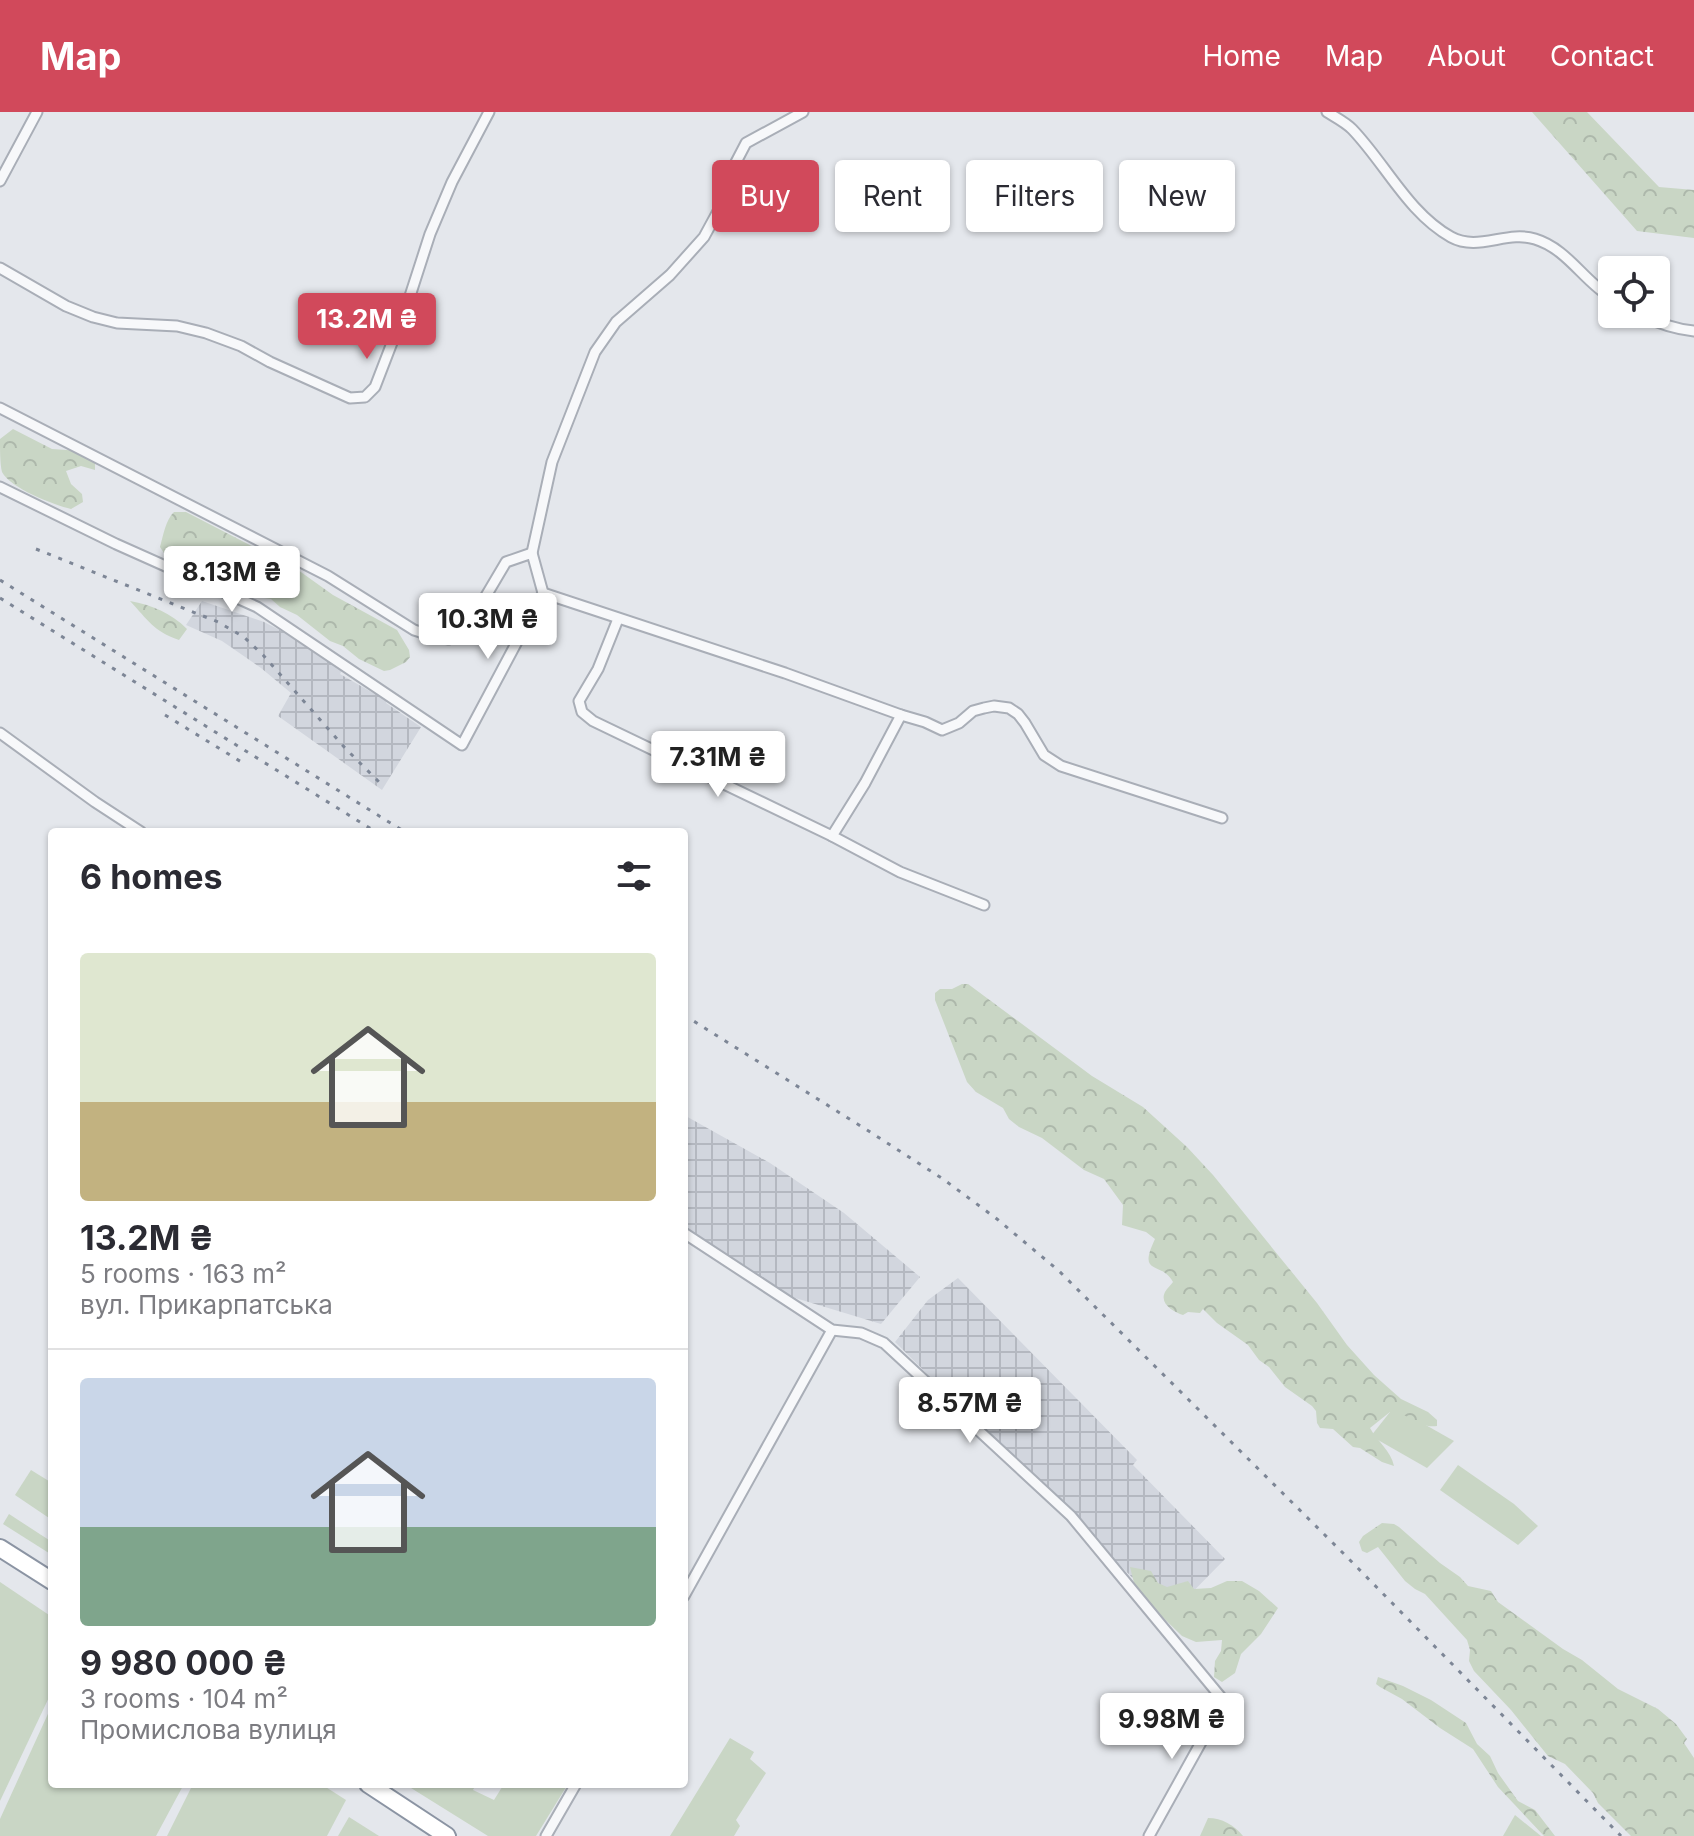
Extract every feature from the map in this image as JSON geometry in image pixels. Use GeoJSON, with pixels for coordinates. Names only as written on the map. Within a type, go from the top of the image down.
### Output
{"type":"FeatureCollection","features":[{"type":"Feature","properties":{"kind":"highway"},"geometry":{"type":"LineString","coordinates":[[0,1548],[48,1578]]}},
{"type":"Feature","properties":{"kind":"highway"},"geometry":{"type":"LineString","coordinates":[[374,1788],[447,1836]]}},
{"type":"Feature","properties":{"kind":"street"},"geometry":{"type":"LineString","coordinates":[[0,181],[37,112]]}},
{"type":"Feature","properties":{"kind":"street"},"geometry":{"type":"LineString","coordinates":[[0,268],[66,306],[93,317],[117,323],[177,326],[206,333],[241,346],[350,398],[365,397],[375,387],[452,182],[489,112]]}},
{"type":"Feature","properties":{"kind":"street"},"geometry":{"type":"LineString","coordinates":[[0,487],[116,544],[257,607],[462,745],[543,593],[532,553],[552,462],[595,352],[616,322],[670,275],[704,237],[723,202],[722,189],[746,143],[803,112]]}},
{"type":"Feature","properties":{"kind":"street"},"geometry":{"type":"LineString","coordinates":[[1327,112],[1351,128],[1429,221],[1451,237],[1479,243],[1509,237],[1538,240],[1556,250],[1598,289]]}},
{"type":"Feature","properties":{"kind":"street"},"geometry":{"type":"LineString","coordinates":[[1670,327],[1694,331]]}},
{"type":"Feature","properties":{"kind":"street"},"geometry":{"type":"LineString","coordinates":[[0,408],[328,576],[414,630],[433,636],[449,639],[467,628],[506,562],[532,553]]}},
{"type":"Feature","properties":{"kind":"street"},"geometry":{"type":"LineString","coordinates":[[543,593],[785,673],[942,730],[959,723],[973,711],[994,706],[1009,708],[1025,723],[1044,755],[1061,766],[1222,818]]}},
{"type":"Feature","properties":{"kind":"street"},"geometry":{"type":"LineString","coordinates":[[618,619],[598,669],[579,701],[582,712],[593,721],[900,872],[984,905]]}},
{"type":"Feature","properties":{"kind":"street"},"geometry":{"type":"LineString","coordinates":[[832,836],[865,783],[901,715]]}},
{"type":"Feature","properties":{"kind":"street"},"geometry":{"type":"LineString","coordinates":[[0,733],[135,828]]}},
{"type":"Feature","properties":{"kind":"street"},"geometry":{"type":"LineString","coordinates":[[688,1236],[832,1330],[861,1333],[884,1343],[1071,1516],[1224,1701],[1149,1836]]}},
{"type":"Feature","properties":{"kind":"street"},"geometry":{"type":"LineString","coordinates":[[688,1589],[832,1330]]}},
{"type":"Feature","properties":{"kind":"street"},"geometry":{"type":"LineString","coordinates":[[546,1836],[574,1788]]}},
{"type":"Feature","properties":{"kind":"shaded area"},"geometry":{"type":"Polygon","coordinates":[[[202,601],[264,622],[295,638],[342,670],[340,674],[387,701],[421,727],[382,790],[278,716],[291,693],[222,641],[186,625],[202,601]]]}},
{"type":"Feature","properties":{"kind":"shaded area"},"geometry":{"type":"Polygon","coordinates":[[[688,1117],[770,1163],[844,1213],[920,1277],[881,1324],[792,1297],[688,1230],[688,1117]]]}},
{"type":"Feature","properties":{"kind":"shaded area"},"geometry":{"type":"Polygon","coordinates":[[[958,1278],[1137,1460],[1133,1465],[1225,1559],[1170,1615],[895,1342],[928,1300],[958,1278]]]}},
{"type":"Feature","properties":{"kind":"green space"},"geometry":{"type":"Polygon","coordinates":[[[1532,112],[1587,112],[1659,187],[1694,190],[1694,238],[1637,231],[1532,112]]]}},
{"type":"Feature","properties":{"kind":"green space"},"geometry":{"type":"Polygon","coordinates":[[[13,429],[52,449],[81,451],[95,456],[95,470],[81,466],[66,471],[71,484],[82,494],[83,502],[71,509],[63,507],[33,495],[7,478],[1,469],[0,439],[13,429]]]}},
{"type":"Feature","properties":{"kind":"green space"},"geometry":{"type":"Polygon","coordinates":[[[174,512],[186,512],[298,570],[333,595],[397,630],[410,657],[406,662],[384,671],[330,641],[271,599],[250,596],[224,577],[164,553],[160,547],[167,523],[174,512]]]}},
{"type":"Feature","properties":{"kind":"green space"},"geometry":{"type":"Polygon","coordinates":[[[130,601],[161,610],[187,629],[179,640],[170,637],[130,601]]]}},
{"type":"Feature","properties":{"kind":"green space"},"geometry":{"type":"Polygon","coordinates":[[[968,984],[1092,1076],[1143,1107],[1187,1147],[1317,1303],[1347,1345],[1401,1399],[1437,1420],[1437,1426],[1425,1425],[1390,1412],[1370,1428],[1394,1466],[1382,1462],[1353,1447],[1333,1429],[1320,1428],[1312,1406],[1285,1387],[1248,1345],[1203,1309],[1200,1313],[1183,1315],[1168,1307],[1164,1296],[1173,1282],[1163,1271],[1150,1264],[1149,1259],[1155,1239],[1146,1232],[1122,1225],[1123,1205],[1104,1179],[1084,1170],[1042,1138],[1019,1127],[1009,1119],[1003,1108],[976,1092],[967,1082],[935,1000],[935,993],[940,989],[952,989],[968,984]]]}},
{"type":"Feature","properties":{"kind":"green space"},"geometry":{"type":"Polygon","coordinates":[[[1394,1407],[1454,1441],[1427,1468],[1371,1436],[1394,1407]]]}},
{"type":"Feature","properties":{"kind":"green space"},"geometry":{"type":"Polygon","coordinates":[[[1458,1465],[1514,1504],[1538,1526],[1518,1545],[1440,1490],[1458,1465]]]}},
{"type":"Feature","properties":{"kind":"green space"},"geometry":{"type":"Polygon","coordinates":[[[31,1470],[48,1481],[48,1517],[15,1495],[31,1470]]]}},
{"type":"Feature","properties":{"kind":"green space"},"geometry":{"type":"Polygon","coordinates":[[[9,1514],[48,1539],[48,1552],[3,1524],[9,1514]]]}},
{"type":"Feature","properties":{"kind":"green space"},"geometry":{"type":"Polygon","coordinates":[[[1382,1523],[1399,1527],[1468,1586],[1491,1591],[1498,1602],[1618,1689],[1658,1709],[1676,1724],[1687,1739],[1684,1743],[1694,1758],[1694,1836],[1631,1836],[1565,1764],[1548,1756],[1474,1671],[1469,1661],[1467,1640],[1425,1594],[1405,1581],[1378,1547],[1367,1553],[1362,1551],[1359,1542],[1363,1536],[1382,1523]]]}},
{"type":"Feature","properties":{"kind":"green space"},"geometry":{"type":"Polygon","coordinates":[[[1130,1567],[1151,1571],[1158,1583],[1167,1587],[1188,1581],[1194,1589],[1211,1588],[1227,1581],[1242,1581],[1278,1608],[1261,1634],[1241,1654],[1235,1673],[1222,1682],[1214,1677],[1215,1661],[1221,1651],[1222,1640],[1196,1642],[1182,1636],[1149,1604],[1134,1583],[1130,1567]]]}},
{"type":"Feature","properties":{"kind":"green space"},"geometry":{"type":"Polygon","coordinates":[[[0,1582],[48,1614],[48,1699],[0,1801],[0,1582]]]}},
{"type":"Feature","properties":{"kind":"green space"},"geometry":{"type":"Polygon","coordinates":[[[1378,1677],[1431,1700],[1466,1723],[1477,1744],[1490,1756],[1518,1801],[1535,1810],[1555,1836],[1544,1836],[1498,1787],[1473,1749],[1376,1684],[1378,1677]]]}},
{"type":"Feature","properties":{"kind":"green space"},"geometry":{"type":"Polygon","coordinates":[[[48,1714],[48,1788],[182,1788],[156,1836],[0,1836],[0,1819],[48,1714]]]}},
{"type":"Feature","properties":{"kind":"green space"},"geometry":{"type":"Polygon","coordinates":[[[730,1738],[754,1752],[750,1759],[766,1773],[736,1820],[740,1826],[734,1836],[670,1836],[730,1738]]]}},
{"type":"Feature","properties":{"kind":"green space"},"geometry":{"type":"Polygon","coordinates":[[[191,1788],[327,1788],[346,1800],[327,1836],[167,1836],[191,1788]]]}},
{"type":"Feature","properties":{"kind":"green space"},"geometry":{"type":"Polygon","coordinates":[[[411,1788],[474,1788],[494,1800],[502,1788],[566,1788],[536,1836],[488,1836],[411,1788]]]}},
{"type":"Feature","properties":{"kind":"green space"},"geometry":{"type":"Polygon","coordinates":[[[1515,1815],[1541,1836],[1503,1836],[1515,1815]]]}},
{"type":"Feature","properties":{"kind":"green space"},"geometry":{"type":"Polygon","coordinates":[[[349,1817],[379,1836],[338,1836],[349,1817]]]}},
{"type":"Feature","properties":{"kind":"green space"},"geometry":{"type":"Polygon","coordinates":[[[1208,1818],[1227,1823],[1243,1836],[1200,1836],[1208,1818]]]}},
{"type":"Feature","properties":{"kind":"railway"},"geometry":{"type":"LineString","coordinates":[[36,549],[218,622],[244,637],[379,782]]}},
{"type":"Feature","properties":{"kind":"railway"},"geometry":{"type":"LineString","coordinates":[[0,580],[399,828]]}},
{"type":"Feature","properties":{"kind":"railway"},"geometry":{"type":"LineString","coordinates":[[0,598],[370,828]]}},
{"type":"Feature","properties":{"kind":"railway"},"geometry":{"type":"LineString","coordinates":[[165,715],[243,763]]}},
{"type":"Feature","properties":{"kind":"railway"},"geometry":{"type":"LineString","coordinates":[[688,1018],[943,1179],[1059,1271],[1345,1555],[1621,1836]]}}]}
